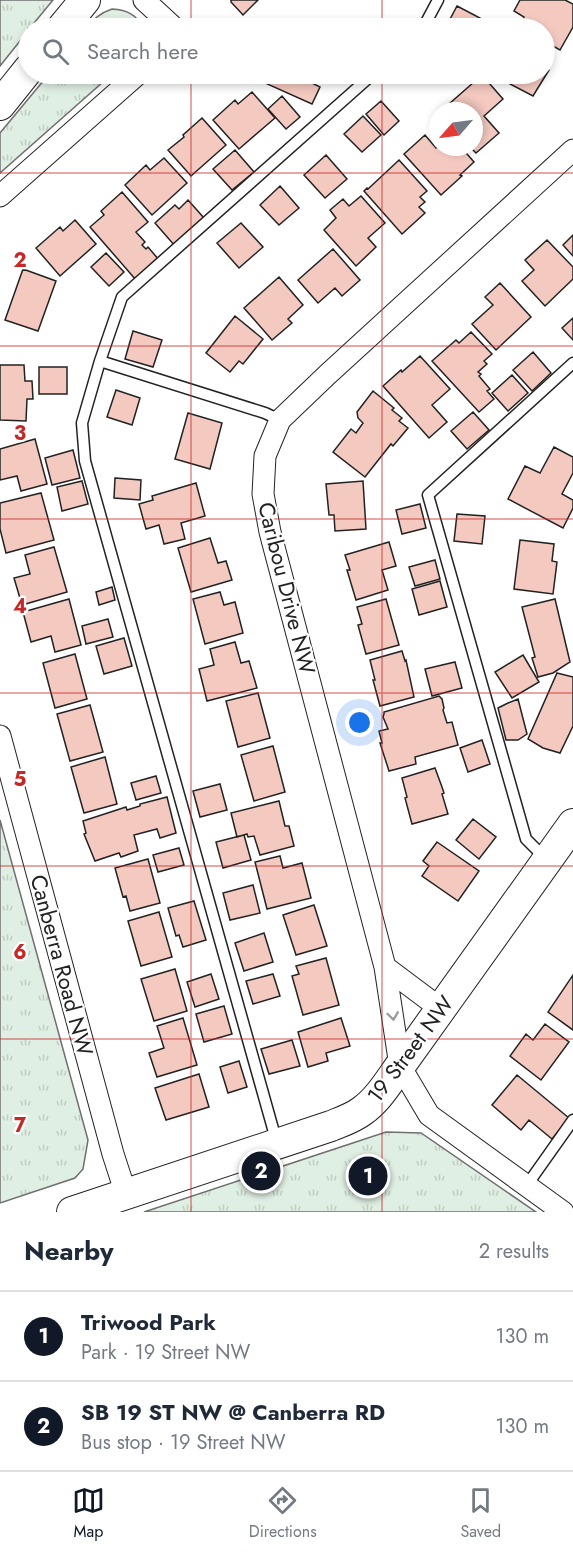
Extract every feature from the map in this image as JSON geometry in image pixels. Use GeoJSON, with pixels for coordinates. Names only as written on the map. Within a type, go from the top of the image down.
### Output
{"type":"FeatureCollection","features":[{"type":"Feature","properties":{"kind":"street"},"geometry":{"type":"LineString","coordinates":[[70,18],[85,0]]}},
{"type":"Feature","properties":{"kind":"street"},"geometry":{"type":"LineString","coordinates":[[144,0],[163,18]]}},
{"type":"Feature","properties":{"kind":"street"},"geometry":{"type":"LineString","coordinates":[[0,105],[18,82]]}},
{"type":"Feature","properties":{"kind":"street"},"geometry":{"type":"LineString","coordinates":[[0,196],[127,84]]}},
{"type":"Feature","properties":{"kind":"street","name":"Caribou Drive NW"},"geometry":{"type":"LineString","coordinates":[[400,1066],[386,967],[270,532],[263,494],[265,456],[280,420],[573,150]]}},
{"type":"Feature","properties":{"kind":"street","name":"Canberra Road NW"},"geometry":{"type":"LineString","coordinates":[[0,736],[110,1143],[126,1194]]}},
{"type":"Feature","properties":{"kind":"street","name":"19 Street NW"},"geometry":{"type":"LineString","coordinates":[[72,1212],[277,1144],[339,1122],[363,1110],[379,1094],[400,1066],[573,824]]}},
{"type":"Feature","properties":{"kind":"street"},"geometry":{"type":"LineString","coordinates":[[386,967],[441,1009]]}},
{"type":"Feature","properties":{"kind":"street"},"geometry":{"type":"LineString","coordinates":[[400,1066],[429,1116],[563,1212]]}},
{"type":"Feature","properties":{"kind":"lane"},"geometry":{"type":"LineString","coordinates":[[427,18],[433,2]]}},
{"type":"Feature","properties":{"kind":"lane"},"geometry":{"type":"LineString","coordinates":[[277,1144],[85,461],[82,423],[122,297],[362,84]]}},
{"type":"Feature","properties":{"kind":"lane"},"geometry":{"type":"LineString","coordinates":[[100,361],[265,413],[280,420]]}},
{"type":"Feature","properties":{"kind":"lane"},"geometry":{"type":"LineString","coordinates":[[547,860],[526,838],[428,495],[573,363]]}},
{"type":"Feature","properties":{"kind":"lane"},"geometry":{"type":"LineString","coordinates":[[527,1185],[573,1120]]}},
{"type":"Feature","properties":{"kind":"green space"},"geometry":{"type":"Polygon","coordinates":[[[0,0],[53,0],[38,18],[18,18],[18,44],[0,66],[0,0]]]}},
{"type":"Feature","properties":{"kind":"green space"},"geometry":{"type":"Polygon","coordinates":[[[112,9],[122,10],[136,18],[97,18],[112,9]]]}},
{"type":"Feature","properties":{"kind":"green space"},"geometry":{"type":"Polygon","coordinates":[[[41,84],[101,84],[0,173],[0,133],[41,84]]]}},
{"type":"Feature","properties":{"kind":"green space"},"geometry":{"type":"Polygon","coordinates":[[[0,820],[88,1140],[83,1169],[75,1178],[0,1203],[0,820]]]}},
{"type":"Feature","properties":{"kind":"green space"},"geometry":{"type":"Polygon","coordinates":[[[386,1132],[421,1133],[536,1212],[144,1212],[386,1132]]]}},
{"type":"Feature","properties":{"kind":"building"},"geometry":{"type":"Polygon","coordinates":[[[231,0],[258,0],[243,15],[231,0]]]}},
{"type":"Feature","properties":{"kind":"building"},"geometry":{"type":"Polygon","coordinates":[[[520,0],[565,0],[573,4],[573,27],[560,50],[555,47],[555,18],[524,18],[514,11],[520,0]]]}},
{"type":"Feature","properties":{"kind":"building"},"geometry":{"type":"Polygon","coordinates":[[[457,6],[480,18],[451,18],[457,6]]]}},
{"type":"Feature","properties":{"kind":"building"},"geometry":{"type":"Polygon","coordinates":[[[267,84],[314,84],[320,87],[312,104],[267,84]]]}},
{"type":"Feature","properties":{"kind":"building"},"geometry":{"type":"Polygon","coordinates":[[[472,84],[490,84],[503,99],[484,116],[499,133],[483,147],[483,102],[451,102],[472,84]]]}},
{"type":"Feature","properties":{"kind":"building"},"geometry":{"type":"Polygon","coordinates":[[[510,84],[540,84],[533,96],[510,84]]]}},
{"type":"Feature","properties":{"kind":"building"},"geometry":{"type":"Polygon","coordinates":[[[252,92],[275,118],[239,149],[213,120],[235,100],[238,104],[252,92]]]}},
{"type":"Feature","properties":{"kind":"building"},"geometry":{"type":"Polygon","coordinates":[[[282,96],[300,117],[286,129],[268,109],[282,96]]]}},
{"type":"Feature","properties":{"kind":"building"},"geometry":{"type":"Polygon","coordinates":[[[381,101],[399,121],[384,135],[366,114],[381,101]]]}},
{"type":"Feature","properties":{"kind":"building"},"geometry":{"type":"Polygon","coordinates":[[[363,116],[381,135],[362,152],[344,134],[363,116]]]}},
{"type":"Feature","properties":{"kind":"building"},"geometry":{"type":"Polygon","coordinates":[[[202,118],[226,145],[191,176],[168,150],[202,118]]]}},
{"type":"Feature","properties":{"kind":"building"},"geometry":{"type":"Polygon","coordinates":[[[425,135],[429,140],[429,156],[469,156],[474,162],[441,195],[404,154],[425,135]]]}},
{"type":"Feature","properties":{"kind":"building"},"geometry":{"type":"Polygon","coordinates":[[[235,150],[254,172],[232,190],[213,169],[235,150]]]}},
{"type":"Feature","properties":{"kind":"building"},"geometry":{"type":"Polygon","coordinates":[[[326,155],[347,179],[325,198],[304,175],[326,155]]]}},
{"type":"Feature","properties":{"kind":"building"},"geometry":{"type":"Polygon","coordinates":[[[164,158],[187,183],[152,215],[125,185],[146,165],[150,170],[164,158]]]}},
{"type":"Feature","properties":{"kind":"building"},"geometry":{"type":"Polygon","coordinates":[[[399,160],[427,191],[420,197],[425,202],[419,207],[425,213],[402,234],[364,191],[399,160]]]}},
{"type":"Feature","properties":{"kind":"building"},"geometry":{"type":"Polygon","coordinates":[[[280,186],[299,208],[279,225],[260,205],[280,186]]]}},
{"type":"Feature","properties":{"kind":"building"},"geometry":{"type":"Polygon","coordinates":[[[122,192],[148,222],[136,232],[145,242],[142,245],[146,249],[148,247],[159,260],[136,280],[90,227],[104,215],[101,211],[122,192]]]}},
{"type":"Feature","properties":{"kind":"building"},"geometry":{"type":"Polygon","coordinates":[[[361,196],[385,223],[368,238],[376,247],[356,266],[324,230],[336,218],[330,210],[343,199],[349,206],[361,196]]]}},
{"type":"Feature","properties":{"kind":"building"},"geometry":{"type":"Polygon","coordinates":[[[188,200],[204,218],[175,246],[155,223],[175,205],[179,209],[188,200]]]}},
{"type":"Feature","properties":{"kind":"building"},"geometry":{"type":"Polygon","coordinates":[[[75,220],[96,244],[60,276],[36,248],[60,227],[63,231],[75,220]]]}},
{"type":"Feature","properties":{"kind":"building"},"geometry":{"type":"Polygon","coordinates":[[[241,223],[263,247],[239,268],[217,243],[241,223]]]}},
{"type":"Feature","properties":{"kind":"building"},"geometry":{"type":"Polygon","coordinates":[[[573,235],[573,256],[563,245],[573,235]]]}},
{"type":"Feature","properties":{"kind":"building"},"geometry":{"type":"Polygon","coordinates":[[[547,240],[573,267],[573,279],[545,306],[522,281],[534,270],[525,260],[547,240]]]}},
{"type":"Feature","properties":{"kind":"building"},"geometry":{"type":"Polygon","coordinates":[[[333,249],[360,280],[342,296],[335,288],[318,303],[298,280],[333,249]]]}},
{"type":"Feature","properties":{"kind":"building"},"geometry":{"type":"Polygon","coordinates":[[[106,253],[124,272],[109,286],[91,267],[106,253]]]}},
{"type":"Feature","properties":{"kind":"building"},"geometry":{"type":"Polygon","coordinates":[[[23,269],[56,281],[38,331],[5,320],[23,269]]]}},
{"type":"Feature","properties":{"kind":"building"},"geometry":{"type":"Polygon","coordinates":[[[279,277],[303,305],[288,319],[292,323],[272,340],[244,308],[279,277]]]}},
{"type":"Feature","properties":{"kind":"building"},"geometry":{"type":"Polygon","coordinates":[[[500,283],[531,317],[496,350],[472,324],[493,305],[485,297],[500,283]]]}},
{"type":"Feature","properties":{"kind":"building"},"geometry":{"type":"Polygon","coordinates":[[[235,316],[263,339],[243,364],[239,361],[230,372],[206,353],[235,316]]]}},
{"type":"Feature","properties":{"kind":"building"},"geometry":{"type":"Polygon","coordinates":[[[573,318],[573,340],[562,328],[573,318]]]}},
{"type":"Feature","properties":{"kind":"building"},"geometry":{"type":"Polygon","coordinates":[[[133,331],[162,340],[153,367],[125,359],[133,331]]]}},
{"type":"Feature","properties":{"kind":"building"},"geometry":{"type":"Polygon","coordinates":[[[471,332],[492,354],[484,361],[487,364],[478,372],[490,389],[487,391],[494,399],[479,412],[432,361],[456,340],[459,343],[471,332]]]}},
{"type":"Feature","properties":{"kind":"building"},"geometry":{"type":"Polygon","coordinates":[[[533,352],[551,373],[532,391],[513,370],[533,352]]]}},
{"type":"Feature","properties":{"kind":"building"},"geometry":{"type":"Polygon","coordinates":[[[420,356],[450,389],[432,405],[447,422],[429,438],[383,386],[420,356]]]}},
{"type":"Feature","properties":{"kind":"building"},"geometry":{"type":"Polygon","coordinates":[[[0,365],[24,365],[25,381],[32,381],[33,399],[27,399],[26,421],[0,420],[0,365]]]}},
{"type":"Feature","properties":{"kind":"building"},"geometry":{"type":"Polygon","coordinates":[[[39,367],[67,367],[67,394],[39,394],[39,367]]]}},
{"type":"Feature","properties":{"kind":"building"},"geometry":{"type":"Polygon","coordinates":[[[512,375],[528,393],[508,411],[492,393],[512,375]]]}},
{"type":"Feature","properties":{"kind":"building"},"geometry":{"type":"Polygon","coordinates":[[[116,390],[140,398],[132,425],[107,417],[116,390]]]}},
{"type":"Feature","properties":{"kind":"building"},"geometry":{"type":"Polygon","coordinates":[[[373,391],[394,408],[392,410],[402,418],[399,421],[408,428],[393,446],[391,444],[365,477],[333,452],[351,429],[356,433],[363,423],[358,418],[357,412],[373,391]]]}},
{"type":"Feature","properties":{"kind":"building"},"geometry":{"type":"Polygon","coordinates":[[[473,412],[489,430],[467,449],[451,431],[473,412]]]}},
{"type":"Feature","properties":{"kind":"building"},"geometry":{"type":"Polygon","coordinates":[[[188,413],[222,423],[210,469],[175,459],[188,413]]]}},
{"type":"Feature","properties":{"kind":"building"},"geometry":{"type":"Polygon","coordinates":[[[35,439],[47,484],[21,491],[17,476],[0,480],[0,449],[35,439]]]}},
{"type":"Feature","properties":{"kind":"building"},"geometry":{"type":"Polygon","coordinates":[[[554,447],[573,457],[573,473],[562,494],[573,500],[573,508],[563,528],[508,499],[525,466],[540,473],[554,447]]]}},
{"type":"Feature","properties":{"kind":"building"},"geometry":{"type":"Polygon","coordinates":[[[73,450],[80,478],[52,485],[45,458],[73,450]]]}},
{"type":"Feature","properties":{"kind":"building"},"geometry":{"type":"Polygon","coordinates":[[[115,478],[141,480],[140,500],[114,498],[115,478]]]}},
{"type":"Feature","properties":{"kind":"building"},"geometry":{"type":"Polygon","coordinates":[[[82,481],[88,504],[62,511],[57,487],[82,481]]]}},
{"type":"Feature","properties":{"kind":"building"},"geometry":{"type":"Polygon","coordinates":[[[363,481],[366,529],[335,531],[334,515],[329,515],[326,484],[363,481]]]}},
{"type":"Feature","properties":{"kind":"building"},"geometry":{"type":"Polygon","coordinates":[[[196,483],[205,516],[181,523],[185,539],[164,544],[159,525],[146,529],[139,504],[153,500],[152,496],[196,483]]]}},
{"type":"Feature","properties":{"kind":"building"},"geometry":{"type":"Polygon","coordinates":[[[41,493],[54,540],[6,553],[0,529],[0,503],[41,493]]]}},
{"type":"Feature","properties":{"kind":"building"},"geometry":{"type":"Polygon","coordinates":[[[420,504],[426,528],[402,534],[396,510],[420,504]]]}},
{"type":"Feature","properties":{"kind":"building"},"geometry":{"type":"Polygon","coordinates":[[[457,514],[485,516],[482,544],[454,541],[457,514]]]}},
{"type":"Feature","properties":{"kind":"building"},"geometry":{"type":"Polygon","coordinates":[[[210,538],[218,563],[226,561],[232,580],[191,592],[178,548],[210,538]]]}},
{"type":"Feature","properties":{"kind":"building"},"geometry":{"type":"Polygon","coordinates":[[[520,540],[554,544],[552,561],[557,562],[553,594],[514,589],[520,540]]]}},
{"type":"Feature","properties":{"kind":"building"},"geometry":{"type":"Polygon","coordinates":[[[389,542],[396,566],[382,570],[388,590],[356,600],[345,555],[389,542]]]}},
{"type":"Feature","properties":{"kind":"building"},"geometry":{"type":"Polygon","coordinates":[[[54,547],[67,592],[22,605],[14,578],[30,574],[25,555],[54,547]]]}},
{"type":"Feature","properties":{"kind":"building"},"geometry":{"type":"Polygon","coordinates":[[[435,560],[440,579],[415,586],[409,567],[435,560]]]}},
{"type":"Feature","properties":{"kind":"building"},"geometry":{"type":"Polygon","coordinates":[[[440,581],[447,607],[419,615],[412,589],[440,581]]]}},
{"type":"Feature","properties":{"kind":"building"},"geometry":{"type":"Polygon","coordinates":[[[112,587],[115,600],[99,605],[96,592],[112,587]]]}},
{"type":"Feature","properties":{"kind":"building"},"geometry":{"type":"Polygon","coordinates":[[[220,592],[224,605],[235,602],[243,633],[205,644],[193,599],[220,592]]]}},
{"type":"Feature","properties":{"kind":"building"},"geometry":{"type":"Polygon","coordinates":[[[69,599],[81,645],[55,652],[51,636],[31,642],[23,612],[69,599]]]}},
{"type":"Feature","properties":{"kind":"building"},"geometry":{"type":"Polygon","coordinates":[[[386,599],[399,645],[366,654],[358,625],[362,624],[357,607],[386,599]]]}},
{"type":"Feature","properties":{"kind":"building"},"geometry":{"type":"Polygon","coordinates":[[[555,599],[570,662],[553,673],[538,677],[522,607],[555,599]]]}},
{"type":"Feature","properties":{"kind":"building"},"geometry":{"type":"Polygon","coordinates":[[[108,619],[113,637],[86,644],[82,626],[108,619]]]}},
{"type":"Feature","properties":{"kind":"building"},"geometry":{"type":"Polygon","coordinates":[[[124,638],[132,666],[104,674],[96,646],[124,638]]]}},
{"type":"Feature","properties":{"kind":"building"},"geometry":{"type":"Polygon","coordinates":[[[235,642],[241,663],[249,661],[257,688],[207,701],[199,669],[214,665],[210,649],[235,642]]]}},
{"type":"Feature","properties":{"kind":"building"},"geometry":{"type":"Polygon","coordinates":[[[402,651],[414,697],[380,706],[370,660],[402,651]]]}},
{"type":"Feature","properties":{"kind":"building"},"geometry":{"type":"Polygon","coordinates":[[[75,654],[87,699],[55,708],[43,663],[75,654]]]}},
{"type":"Feature","properties":{"kind":"building"},"geometry":{"type":"Polygon","coordinates":[[[523,655],[539,682],[512,698],[495,672],[523,655]]]}},
{"type":"Feature","properties":{"kind":"building"},"geometry":{"type":"Polygon","coordinates":[[[455,662],[462,688],[432,696],[425,669],[455,662]]]}},
{"type":"Feature","properties":{"kind":"building"},"geometry":{"type":"Polygon","coordinates":[[[557,673],[573,677],[573,726],[560,753],[543,748],[528,739],[557,673]]]}},
{"type":"Feature","properties":{"kind":"building"},"geometry":{"type":"Polygon","coordinates":[[[258,693],[270,738],[238,747],[226,701],[258,693]]]}},
{"type":"Feature","properties":{"kind":"building"},"geometry":{"type":"Polygon","coordinates":[[[439,696],[442,699],[447,723],[452,722],[458,745],[415,757],[416,764],[389,771],[380,743],[382,743],[379,731],[388,729],[383,717],[384,712],[439,696]]]}},
{"type":"Feature","properties":{"kind":"building"},"geometry":{"type":"Polygon","coordinates":[[[518,699],[527,734],[518,740],[506,740],[498,708],[518,699]]]}},
{"type":"Feature","properties":{"kind":"building"},"geometry":{"type":"Polygon","coordinates":[[[90,705],[103,752],[70,761],[57,714],[90,705]]]}},
{"type":"Feature","properties":{"kind":"building"},"geometry":{"type":"Polygon","coordinates":[[[482,740],[490,764],[468,772],[460,748],[482,740]]]}},
{"type":"Feature","properties":{"kind":"building"},"geometry":{"type":"Polygon","coordinates":[[[273,746],[285,792],[254,801],[241,755],[273,746]]]}},
{"type":"Feature","properties":{"kind":"building"},"geometry":{"type":"Polygon","coordinates":[[[105,757],[117,804],[84,813],[71,767],[105,757]]]}},
{"type":"Feature","properties":{"kind":"building"},"geometry":{"type":"Polygon","coordinates":[[[435,768],[444,793],[442,794],[448,814],[412,824],[402,778],[435,768]]]}},
{"type":"Feature","properties":{"kind":"building"},"geometry":{"type":"Polygon","coordinates":[[[156,776],[161,793],[136,800],[131,783],[156,776]]]}},
{"type":"Feature","properties":{"kind":"building"},"geometry":{"type":"Polygon","coordinates":[[[220,784],[227,810],[200,817],[193,791],[220,784]]]}},
{"type":"Feature","properties":{"kind":"building"},"geometry":{"type":"Polygon","coordinates":[[[167,797],[176,833],[160,838],[157,829],[134,835],[138,851],[121,857],[119,853],[95,861],[84,834],[86,833],[83,821],[167,797]]]}},
{"type":"Feature","properties":{"kind":"building"},"geometry":{"type":"Polygon","coordinates":[[[279,801],[285,826],[289,826],[294,846],[260,855],[254,836],[248,837],[247,834],[237,837],[231,813],[279,801]]]}},
{"type":"Feature","properties":{"kind":"building"},"geometry":{"type":"Polygon","coordinates":[[[473,819],[496,837],[479,859],[456,840],[473,819]]]}},
{"type":"Feature","properties":{"kind":"building"},"geometry":{"type":"Polygon","coordinates":[[[244,835],[251,860],[223,868],[216,842],[244,835]]]}},
{"type":"Feature","properties":{"kind":"building"},"geometry":{"type":"Polygon","coordinates":[[[437,842],[479,871],[458,901],[422,876],[429,866],[423,861],[437,842]]]}},
{"type":"Feature","properties":{"kind":"building"},"geometry":{"type":"Polygon","coordinates":[[[179,848],[184,865],[158,872],[153,855],[179,848]]]}},
{"type":"Feature","properties":{"kind":"building"},"geometry":{"type":"Polygon","coordinates":[[[280,856],[283,868],[302,863],[311,898],[267,909],[255,862],[280,856]]]}},
{"type":"Feature","properties":{"kind":"building"},"geometry":{"type":"Polygon","coordinates":[[[148,859],[160,903],[130,911],[126,896],[123,897],[115,868],[148,859]]]}},
{"type":"Feature","properties":{"kind":"building"},"geometry":{"type":"Polygon","coordinates":[[[253,885],[260,913],[230,920],[223,893],[253,885]]]}},
{"type":"Feature","properties":{"kind":"building"},"geometry":{"type":"Polygon","coordinates":[[[194,901],[206,940],[183,947],[179,935],[176,936],[168,908],[194,901]]]}},
{"type":"Feature","properties":{"kind":"building"},"geometry":{"type":"Polygon","coordinates":[[[314,905],[327,946],[296,955],[283,915],[314,905]]]}},
{"type":"Feature","properties":{"kind":"building"},"geometry":{"type":"Polygon","coordinates":[[[159,912],[172,957],[141,966],[128,921],[159,912]]]}},
{"type":"Feature","properties":{"kind":"building"},"geometry":{"type":"Polygon","coordinates":[[[264,933],[273,962],[244,971],[235,943],[264,933]]]}},
{"type":"Feature","properties":{"kind":"building"},"geometry":{"type":"Polygon","coordinates":[[[326,958],[339,1005],[303,1015],[292,976],[299,974],[296,966],[326,958]]]}},
{"type":"Feature","properties":{"kind":"building"},"geometry":{"type":"Polygon","coordinates":[[[175,969],[187,1011],[154,1021],[141,979],[175,969]]]}},
{"type":"Feature","properties":{"kind":"building"},"geometry":{"type":"Polygon","coordinates":[[[211,974],[219,999],[195,1007],[187,982],[211,974]]]}},
{"type":"Feature","properties":{"kind":"building"},"geometry":{"type":"Polygon","coordinates":[[[273,974],[280,996],[253,1004],[246,981],[273,974]]]}},
{"type":"Feature","properties":{"kind":"building"},"geometry":{"type":"Polygon","coordinates":[[[573,975],[573,1030],[548,1012],[573,975]]]}},
{"type":"Feature","properties":{"kind":"building"},"geometry":{"type":"Polygon","coordinates":[[[224,1006],[232,1034],[204,1042],[196,1014],[224,1006]]]}},
{"type":"Feature","properties":{"kind":"building"},"geometry":{"type":"Polygon","coordinates":[[[183,1018],[197,1065],[157,1077],[149,1053],[164,1048],[157,1026],[183,1018]]]}},
{"type":"Feature","properties":{"kind":"building"},"geometry":{"type":"Polygon","coordinates":[[[341,1018],[350,1046],[326,1053],[328,1061],[308,1067],[298,1032],[341,1018]]]}},
{"type":"Feature","properties":{"kind":"building"},"geometry":{"type":"Polygon","coordinates":[[[545,1024],[569,1042],[541,1080],[510,1056],[526,1034],[533,1040],[545,1024]]]}},
{"type":"Feature","properties":{"kind":"building"},"geometry":{"type":"Polygon","coordinates":[[[292,1040],[300,1066],[269,1074],[261,1049],[292,1040]]]}},
{"type":"Feature","properties":{"kind":"building"},"geometry":{"type":"Polygon","coordinates":[[[239,1061],[247,1087],[228,1093],[220,1067],[239,1061]]]}},
{"type":"Feature","properties":{"kind":"building"},"geometry":{"type":"Polygon","coordinates":[[[199,1074],[209,1107],[166,1120],[155,1088],[199,1074]]]}},
{"type":"Feature","properties":{"kind":"building"},"geometry":{"type":"Polygon","coordinates":[[[517,1075],[569,1118],[552,1139],[529,1120],[521,1130],[492,1105],[517,1075]]]}},
{"type":"Feature","properties":{"kind":"place","name":"SB 19 ST NW @ Canberra RD"},"geometry":{"type":"Point","coordinates":[261,1171]}},
{"type":"Feature","properties":{"kind":"place","name":"Triwood Park"},"geometry":{"type":"Point","coordinates":[368,1176]}}]}
